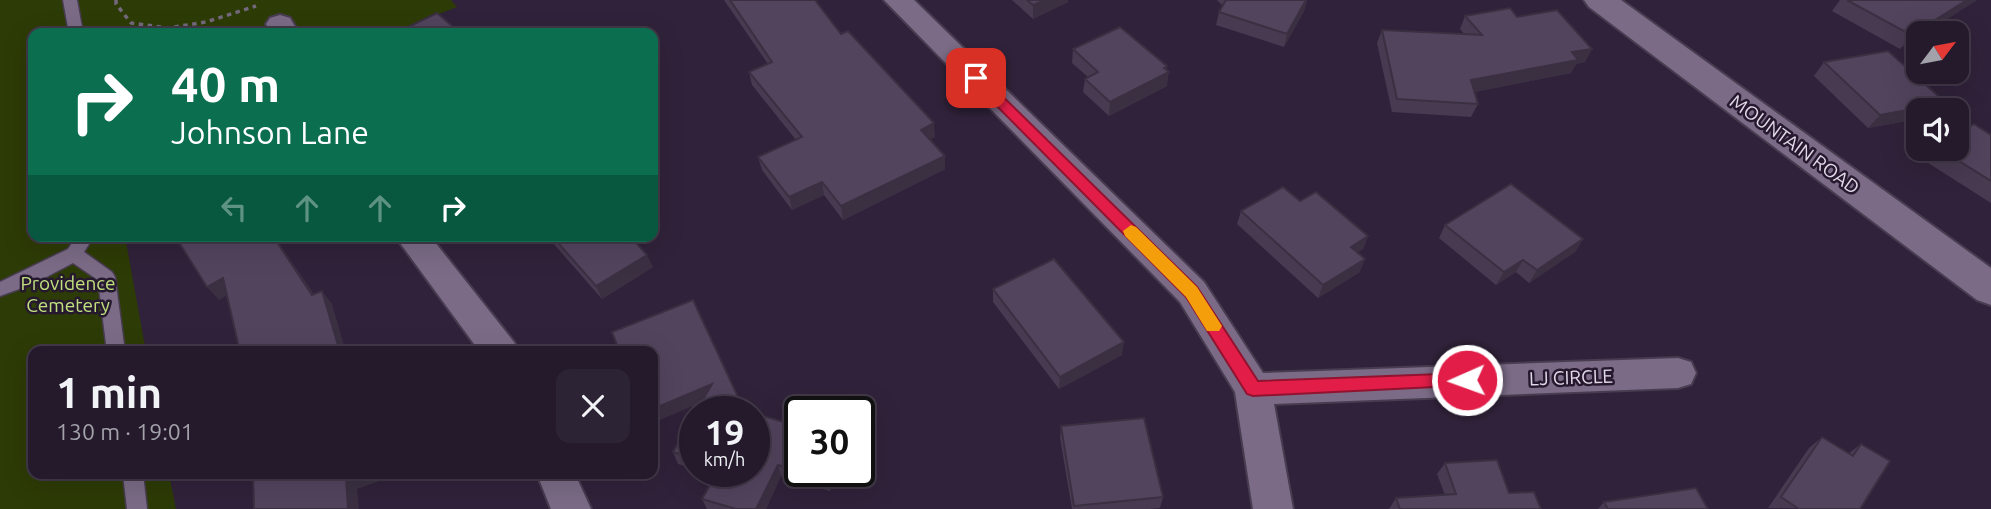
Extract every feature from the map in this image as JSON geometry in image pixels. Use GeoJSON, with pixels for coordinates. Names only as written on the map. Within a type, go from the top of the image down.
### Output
{"type":"FeatureCollection","features":[{"type":"Feature","properties":{"kind":"street"},"geometry":{"type":"LineString","coordinates":[[898,0],[1192,292],[1253,389],[1273,509]]}},
{"type":"Feature","properties":{"kind":"street","name":"MOUNTAIN ROAD"},"geometry":{"type":"LineString","coordinates":[[1600,0],[1991,289]]}},
{"type":"Feature","properties":{"kind":"street"},"geometry":{"type":"LineString","coordinates":[[416,242],[495,346]]}},
{"type":"Feature","properties":{"kind":"street","name":"LJ CIRCLE"},"geometry":{"type":"LineString","coordinates":[[1253,389],[1678,373]]}},
{"type":"Feature","properties":{"kind":"street"},"geometry":{"type":"LineString","coordinates":[[558,479],[571,509]]}},
{"type":"Feature","properties":{"kind":"lane"},"geometry":{"type":"LineString","coordinates":[[71,0],[75,28]]}},
{"type":"Feature","properties":{"kind":"lane"},"geometry":{"type":"LineString","coordinates":[[0,289],[27,279],[74,254],[82,242]]}},
{"type":"Feature","properties":{"kind":"lane"},"geometry":{"type":"LineString","coordinates":[[74,254],[106,277],[115,346]]}},
{"type":"Feature","properties":{"kind":"lane"},"geometry":{"type":"LineString","coordinates":[[134,479],[137,509]]}},
{"type":"Feature","properties":{"kind":"path"},"geometry":{"type":"LineString","coordinates":[[116,0],[116,4],[131,23],[168,28],[206,22],[259,5]]}},
{"type":"Feature","properties":{"kind":"green space","name":"Providence Cemetery"},"geometry":{"type":"Polygon","coordinates":[[[0,0],[451,0],[457,7],[403,28],[28,28],[28,242],[126,242],[145,346],[28,346],[28,479],[170,479],[176,509],[0,509],[0,0]]]}},
{"type":"Feature","properties":{"kind":"building"},"geometry":{"type":"Polygon","coordinates":[[[730,0],[815,0],[841,34],[848,31],[934,123],[921,130],[945,156],[841,206],[822,182],[789,197],[758,157],[802,137],[749,72],[772,62],[730,0]]]}},
{"type":"Feature","properties":{"kind":"building"},"geometry":{"type":"Polygon","coordinates":[[[1027,0],[1045,0],[1033,5],[1027,0]]]}},
{"type":"Feature","properties":{"kind":"building"},"geometry":{"type":"Polygon","coordinates":[[[1226,0],[1306,0],[1287,34],[1219,12],[1226,0]]]}},
{"type":"Feature","properties":{"kind":"building"},"geometry":{"type":"Polygon","coordinates":[[[1847,0],[1967,0],[1933,21],[1906,21],[1906,32],[1847,0]]]}},
{"type":"Feature","properties":{"kind":"building"},"geometry":{"type":"Polygon","coordinates":[[[1510,8],[1517,17],[1557,10],[1592,49],[1572,52],[1578,60],[1471,80],[1478,104],[1397,99],[1382,30],[1482,35],[1465,16],[1510,8]]]}},
{"type":"Feature","properties":{"kind":"building"},"geometry":{"type":"Polygon","coordinates":[[[437,13],[454,28],[406,28],[437,13]]]}},
{"type":"Feature","properties":{"kind":"building"},"geometry":{"type":"Polygon","coordinates":[[[1120,27],[1167,66],[1164,68],[1169,72],[1110,102],[1085,79],[1098,72],[1073,49],[1120,27]]]}},
{"type":"Feature","properties":{"kind":"building"},"geometry":{"type":"Polygon","coordinates":[[[1888,51],[1906,67],[1906,84],[1925,84],[1940,98],[1906,98],[1906,110],[1880,115],[1824,62],[1888,51]]]}},
{"type":"Feature","properties":{"kind":"building"},"geometry":{"type":"Polygon","coordinates":[[[1974,124],[1991,135],[1991,181],[1959,161],[1969,161],[1969,127],[1974,124]]]}},
{"type":"Feature","properties":{"kind":"building"},"geometry":{"type":"Polygon","coordinates":[[[1511,184],[1583,239],[1537,270],[1523,260],[1504,272],[1445,225],[1511,184]]]}},
{"type":"Feature","properties":{"kind":"building"},"geometry":{"type":"Polygon","coordinates":[[[1283,187],[1300,201],[1316,192],[1368,236],[1351,247],[1365,259],[1323,285],[1241,211],[1283,187]]]}},
{"type":"Feature","properties":{"kind":"building"},"geometry":{"type":"Polygon","coordinates":[[[179,242],[277,242],[312,295],[322,291],[338,346],[239,346],[223,278],[207,287],[179,242]]]}},
{"type":"Feature","properties":{"kind":"building"},"geometry":{"type":"Polygon","coordinates":[[[557,242],[635,242],[647,255],[596,286],[557,242]]]}},
{"type":"Feature","properties":{"kind":"building"},"geometry":{"type":"Polygon","coordinates":[[[1054,259],[1124,342],[1060,377],[993,289],[1054,259]]]}},
{"type":"Feature","properties":{"kind":"building"},"geometry":{"type":"Polygon","coordinates":[[[693,300],[738,396],[705,396],[712,384],[658,407],[658,346],[618,346],[612,332],[693,300]]]}},
{"type":"Feature","properties":{"kind":"building"},"geometry":{"type":"Polygon","coordinates":[[[770,418],[784,422],[784,467],[778,465],[770,481],[770,418]]]}},
{"type":"Feature","properties":{"kind":"building"},"geometry":{"type":"Polygon","coordinates":[[[1144,418],[1163,497],[1074,506],[1061,426],[1144,418]]]}},
{"type":"Feature","properties":{"kind":"building"},"geometry":{"type":"Polygon","coordinates":[[[1822,437],[1853,456],[1861,444],[1890,461],[1860,509],[1799,509],[1781,497],[1822,437]]]}},
{"type":"Feature","properties":{"kind":"building"},"geometry":{"type":"Polygon","coordinates":[[[679,442],[679,454],[673,452],[679,442]]]}},
{"type":"Feature","properties":{"kind":"building"},"geometry":{"type":"Polygon","coordinates":[[[1497,460],[1509,493],[1534,492],[1541,509],[1400,509],[1396,498],[1456,494],[1445,463],[1497,460]]]}},
{"type":"Feature","properties":{"kind":"building"},"geometry":{"type":"Polygon","coordinates":[[[253,479],[346,479],[348,509],[254,509],[253,479]]]}},
{"type":"Feature","properties":{"kind":"building"},"geometry":{"type":"Polygon","coordinates":[[[709,487],[767,487],[756,509],[736,509],[702,499],[709,487]]]}},
{"type":"Feature","properties":{"kind":"building"},"geometry":{"type":"Polygon","coordinates":[[[1696,488],[1708,509],[1608,509],[1604,502],[1696,488]]]}},
{"type":"Feature","properties":{"kind":"slow traffic"},"geometry":{"type":"LineString","coordinates":[[1131,231],[1192,292],[1213,326]]}},
{"type":"Feature","properties":{"kind":"route"},"geometry":{"type":"LineString","coordinates":[[976,78],[1192,292],[1253,389],[1467,380]]}}]}
